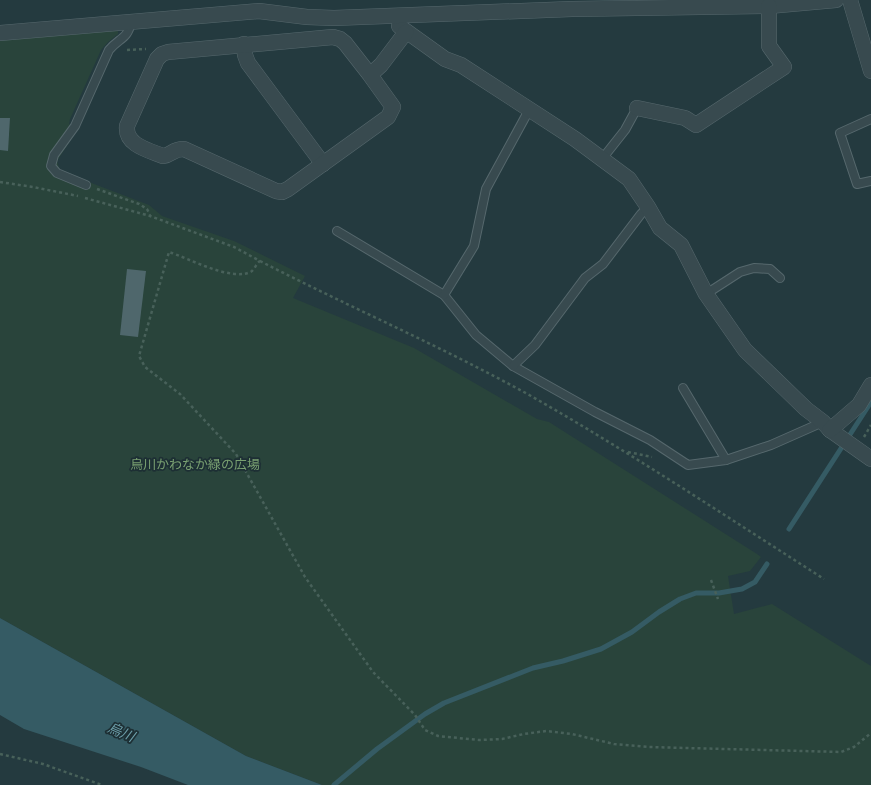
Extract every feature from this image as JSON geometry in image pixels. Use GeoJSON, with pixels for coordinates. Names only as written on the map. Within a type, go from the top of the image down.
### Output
{"type":"FeatureCollection","features":[{"type":"Feature","properties":{"kind":"street"},"geometry":{"type":"LineString","coordinates":[[0,33],[259,11],[307,17],[334,18],[572,9],[769,6],[836,0]]}},
{"type":"Feature","properties":{"kind":"street"},"geometry":{"type":"LineString","coordinates":[[850,0],[871,71]]}},
{"type":"Feature","properties":{"kind":"street"},"geometry":{"type":"LineString","coordinates":[[637,108],[685,118],[696,126],[784,67],[769,46],[769,6]]}},
{"type":"Feature","properties":{"kind":"street"},"geometry":{"type":"LineString","coordinates":[[394,15],[396,22],[406,32],[445,59],[460,65],[575,140],[629,179],[660,228],[681,245],[706,294],[745,350],[806,409],[847,443],[871,459]]}},
{"type":"Feature","properties":{"kind":"street"},"geometry":{"type":"LineString","coordinates":[[370,75],[381,65],[406,32]]}},
{"type":"Feature","properties":{"kind":"street"},"geometry":{"type":"LineString","coordinates":[[334,36],[345,43],[393,107],[388,117],[282,192],[276,191],[184,149],[176,149],[168,156],[163,156],[133,142],[128,137],[126,132],[127,126],[157,59],[165,53],[244,44],[334,36]]}},
{"type":"Feature","properties":{"kind":"street"},"geometry":{"type":"LineString","coordinates":[[244,44],[245,55],[248,63],[323,164]]}},
{"type":"Feature","properties":{"kind":"street"},"geometry":{"type":"LineString","coordinates":[[827,426],[859,404],[871,385]]}},
{"type":"Feature","properties":{"kind":"lane"},"geometry":{"type":"LineString","coordinates":[[86,185],[57,173],[51,166],[52,160],[75,126],[111,48],[116,42],[127,35],[130,30],[131,22]]}},
{"type":"Feature","properties":{"kind":"lane"},"geometry":{"type":"LineString","coordinates":[[602,159],[625,130],[637,108]]}},
{"type":"Feature","properties":{"kind":"lane"},"geometry":{"type":"LineString","coordinates":[[444,295],[474,246],[486,189],[529,110]]}},
{"type":"Feature","properties":{"kind":"lane"},"geometry":{"type":"LineString","coordinates":[[871,119],[840,133],[857,184],[871,181]]}},
{"type":"Feature","properties":{"kind":"lane"},"geometry":{"type":"LineString","coordinates":[[513,366],[535,344],[585,278],[603,264],[648,207]]}},
{"type":"Feature","properties":{"kind":"lane"},"geometry":{"type":"LineString","coordinates":[[337,231],[444,295],[476,335],[513,366],[595,412],[650,440],[688,465],[726,460],[827,426]]}},
{"type":"Feature","properties":{"kind":"lane"},"geometry":{"type":"LineString","coordinates":[[706,294],[740,272],[754,268],[770,269],[780,278]]}},
{"type":"Feature","properties":{"kind":"lane"},"geometry":{"type":"LineString","coordinates":[[684,388],[726,460]]}},
{"type":"Feature","properties":{"kind":"path"},"geometry":{"type":"LineString","coordinates":[[111,48],[116,50],[158,48],[165,53]]}},
{"type":"Feature","properties":{"kind":"path"},"geometry":{"type":"LineString","coordinates":[[0,182],[33,187],[100,201],[150,216],[234,247],[529,395],[626,451],[824,579]]}},
{"type":"Feature","properties":{"kind":"path"},"geometry":{"type":"LineString","coordinates":[[86,185],[139,204],[147,209],[150,216]]}},
{"type":"Feature","properties":{"kind":"path"},"geometry":{"type":"LineString","coordinates":[[260,261],[252,271],[242,274],[224,273],[169,252],[139,356],[145,367],[180,394],[236,454],[305,577],[373,672],[415,715],[425,730],[438,736],[479,740],[502,739],[546,731],[572,734],[614,744],[648,748],[841,752],[854,747],[871,733]]}},
{"type":"Feature","properties":{"kind":"path"},"geometry":{"type":"LineString","coordinates":[[711,580],[718,599]]}},
{"type":"Feature","properties":{"kind":"path"},"geometry":{"type":"LineString","coordinates":[[0,754],[43,764],[102,785]]}},
{"type":"Feature","properties":{"kind":"green space","name":"烏川かわなか緑の広場"},"geometry":{"type":"Polygon","coordinates":[[[118,29],[118,34],[101,50],[70,119],[69,124],[79,127],[57,161],[60,171],[149,205],[162,216],[234,241],[305,276],[293,298],[414,348],[537,419],[549,422],[761,557],[750,571],[728,576],[734,614],[772,604],[871,666],[871,785],[322,785],[246,756],[0,618],[0,40],[118,29]]]}},
{"type":"Feature","properties":{"kind":"water","name":"烏川"},"geometry":{"type":"Polygon","coordinates":[[[0,618],[246,756],[322,785],[188,785],[141,767],[24,729],[0,715],[0,618]]]}},
{"type":"Feature","properties":{"kind":"building"},"geometry":{"type":"Polygon","coordinates":[[[0,118],[10,118],[8,151],[0,150],[0,118]]]}},
{"type":"Feature","properties":{"kind":"building"},"geometry":{"type":"Polygon","coordinates":[[[127,269],[146,271],[138,337],[120,335],[127,269]]]}},
{"type":"Feature","properties":{"kind":"waterway"},"geometry":{"type":"LineString","coordinates":[[789,529],[871,402]]}},
{"type":"Feature","properties":{"kind":"waterway"},"geometry":{"type":"LineString","coordinates":[[334,785],[377,749],[425,714],[444,703],[533,668],[563,661],[601,649],[632,632],[680,599],[696,593],[719,593],[742,589],[755,582],[767,564]]}}]}
